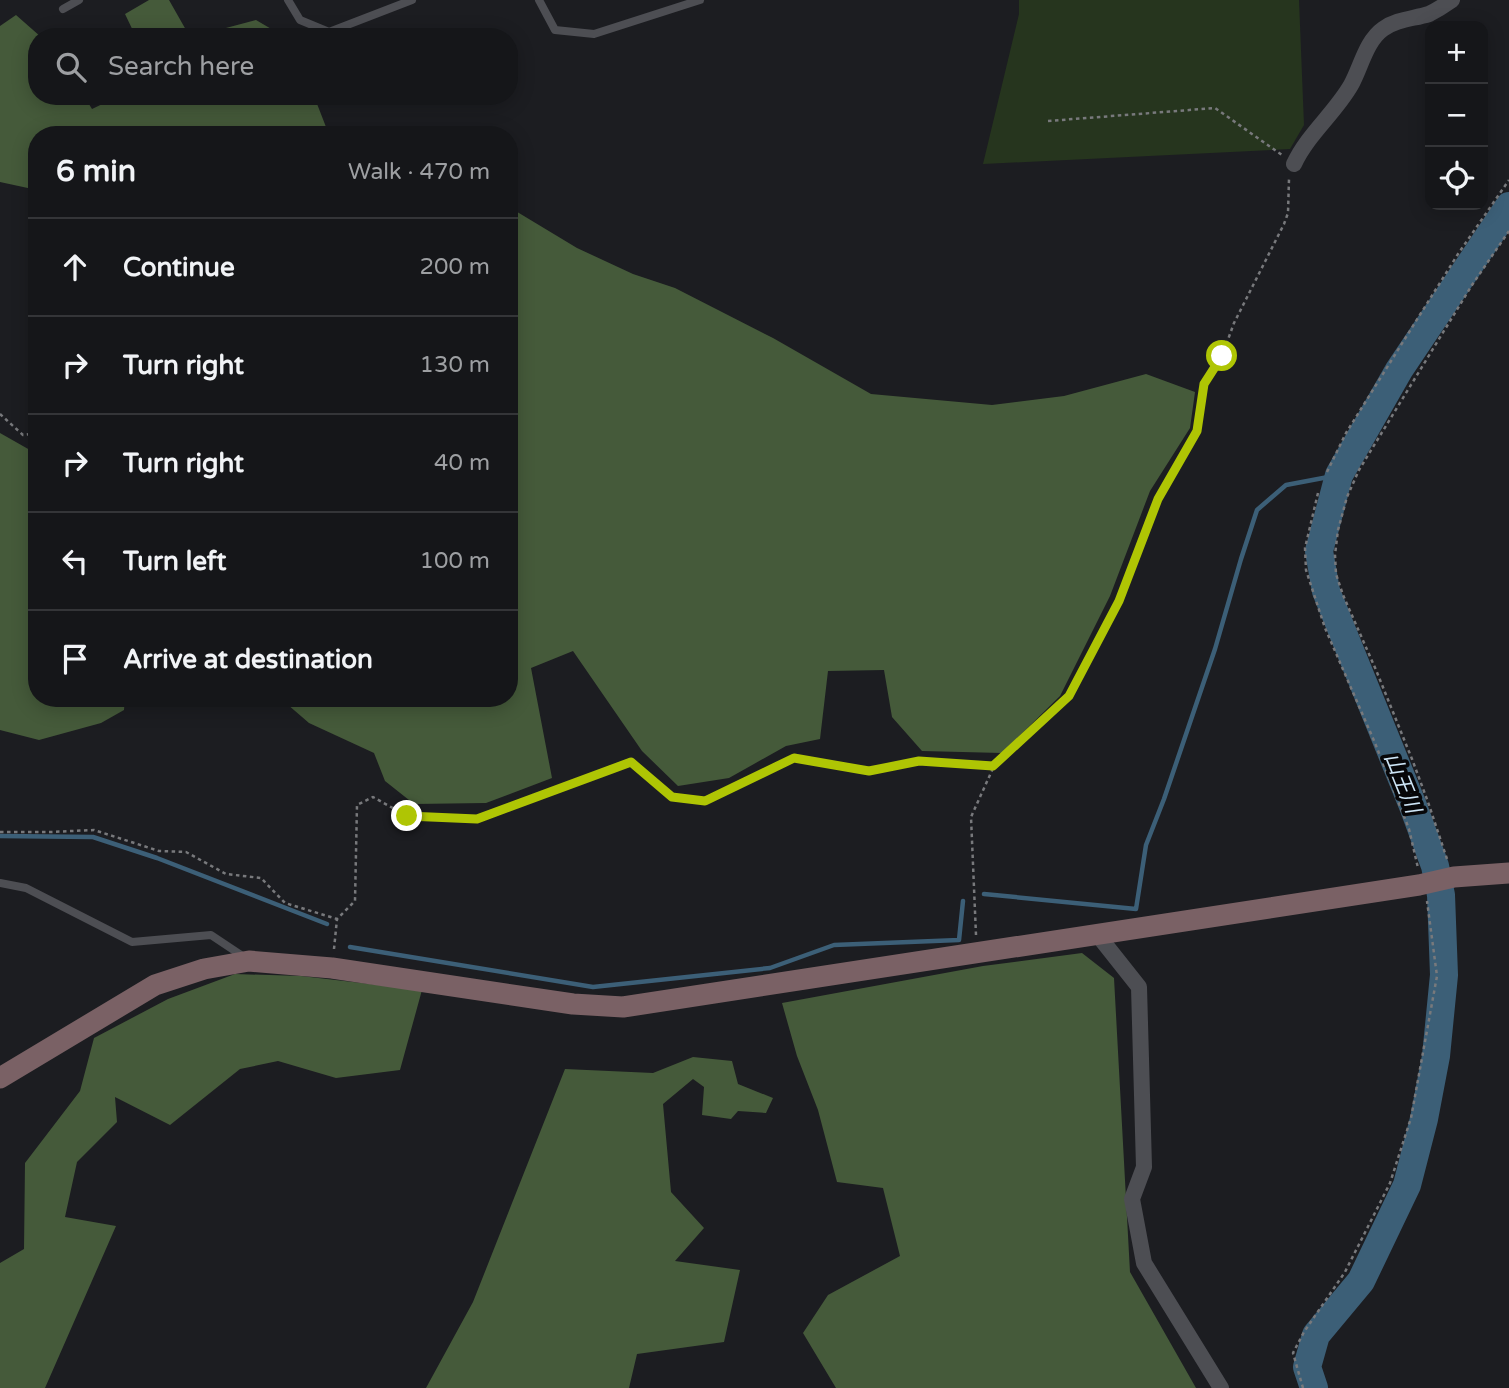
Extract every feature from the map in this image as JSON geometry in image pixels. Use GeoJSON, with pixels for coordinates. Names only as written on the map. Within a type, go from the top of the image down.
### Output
{"type":"FeatureCollection","features":[{"type":"Feature","properties":{"kind":"street"},"geometry":{"type":"LineString","coordinates":[[1294,163],[1306,143],[1349,89],[1373,38],[1390,24],[1430,13],[1452,0]]}},
{"type":"Feature","properties":{"kind":"street"},"geometry":{"type":"LineString","coordinates":[[0,1078],[155,985],[204,969],[249,961],[332,968],[573,1004],[622,1007],[1454,877],[1509,873]]}},
{"type":"Feature","properties":{"kind":"street"},"geometry":{"type":"LineString","coordinates":[[1097,934],[1139,987],[1144,1167],[1132,1199],[1144,1263],[1221,1388]]}},
{"type":"Feature","properties":{"kind":"lane"},"geometry":{"type":"LineString","coordinates":[[63,9],[79,0]]}},
{"type":"Feature","properties":{"kind":"lane"},"geometry":{"type":"LineString","coordinates":[[288,0],[299,20],[319,28]]}},
{"type":"Feature","properties":{"kind":"lane"},"geometry":{"type":"LineString","coordinates":[[339,28],[412,0]]}},
{"type":"Feature","properties":{"kind":"lane"},"geometry":{"type":"LineString","coordinates":[[539,0],[555,30],[594,34],[700,0]]}},
{"type":"Feature","properties":{"kind":"lane"},"geometry":{"type":"LineString","coordinates":[[0,883],[26,888],[132,942],[211,935],[249,961]]}},
{"type":"Feature","properties":{"kind":"path"},"geometry":{"type":"LineString","coordinates":[[976,953],[971,817],[993,766],[1069,696],[1119,601],[1158,499],[1197,431],[1204,384],[1222,356],[1234,323],[1284,224],[1288,213],[1290,177],[1294,163],[1215,108],[1048,121]]}},
{"type":"Feature","properties":{"kind":"path"},"geometry":{"type":"LineString","coordinates":[[1327,471],[1346,433],[1381,377],[1458,254],[1509,180]]}},
{"type":"Feature","properties":{"kind":"path"},"geometry":{"type":"LineString","coordinates":[[1454,877],[1412,758],[1343,595],[1336,574],[1335,555],[1338,530],[1347,497],[1359,470],[1465,296],[1509,231]]}},
{"type":"Feature","properties":{"kind":"path"},"geometry":{"type":"LineString","coordinates":[[0,414],[23,435],[28,434]]}},
{"type":"Feature","properties":{"kind":"path"},"geometry":{"type":"LineString","coordinates":[[1303,1388],[1293,1353],[1345,1272],[1390,1183],[1411,1118],[1437,976],[1422,884],[1409,829],[1325,628],[1306,570],[1305,548],[1318,493]]}},
{"type":"Feature","properties":{"kind":"path"},"geometry":{"type":"LineString","coordinates":[[332,968],[337,919],[355,901],[357,805],[373,797],[407,816],[477,819],[631,762],[672,797],[705,801],[794,758],[869,771],[919,761],[993,766]]}},
{"type":"Feature","properties":{"kind":"path"},"geometry":{"type":"LineString","coordinates":[[0,832],[94,830],[159,850],[186,852],[226,874],[261,878],[285,904],[337,919]]}},
{"type":"Feature","properties":{"kind":"green space"},"geometry":{"type":"Polygon","coordinates":[[[149,0],[169,0],[185,28],[132,28],[125,14],[149,0]]]}},
{"type":"Feature","properties":{"kind":"green space"},"geometry":{"type":"Polygon","coordinates":[[[1019,0],[1299,0],[1304,125],[1290,149],[983,164],[1019,14],[1019,0]]]}},
{"type":"Feature","properties":{"kind":"green space"},"geometry":{"type":"Polygon","coordinates":[[[16,15],[31,28],[28,28],[28,105],[90,105],[92,109],[100,105],[317,105],[326,126],[28,126],[28,188],[0,182],[0,26],[16,15]]]}},
{"type":"Feature","properties":{"kind":"green space"},"geometry":{"type":"Polygon","coordinates":[[[256,20],[270,28],[226,28],[256,20]]]}},
{"type":"Feature","properties":{"kind":"green space"},"geometry":{"type":"Polygon","coordinates":[[[518,212],[577,248],[633,274],[675,288],[773,338],[871,394],[992,405],[1064,396],[1146,374],[1195,392],[1190,428],[1150,491],[1110,596],[1060,696],[1002,753],[922,751],[892,717],[884,670],[828,671],[820,739],[786,746],[729,778],[678,786],[642,751],[573,651],[531,668],[552,778],[486,803],[414,804],[385,781],[374,753],[309,723],[290,707],[518,707],[518,212]]]}},
{"type":"Feature","properties":{"kind":"green space"},"geometry":{"type":"Polygon","coordinates":[[[0,433],[28,449],[28,707],[124,707],[124,710],[101,723],[39,740],[0,730],[0,433]]]}},
{"type":"Feature","properties":{"kind":"green space"},"geometry":{"type":"Polygon","coordinates":[[[1082,953],[1114,978],[1130,1272],[1196,1388],[836,1388],[803,1333],[828,1295],[900,1256],[883,1188],[837,1182],[818,1110],[797,1056],[782,1003],[983,966],[1082,953]]]}},
{"type":"Feature","properties":{"kind":"green space"},"geometry":{"type":"Polygon","coordinates":[[[235,974],[301,976],[422,990],[400,1070],[336,1078],[278,1061],[240,1069],[170,1125],[115,1097],[117,1122],[77,1162],[65,1217],[116,1226],[45,1388],[0,1388],[0,1263],[24,1249],[25,1163],[80,1091],[94,1038],[168,999],[235,974]]]}},
{"type":"Feature","properties":{"kind":"green space"},"geometry":{"type":"Polygon","coordinates":[[[693,1057],[732,1061],[738,1084],[773,1098],[766,1113],[738,1111],[731,1119],[702,1115],[704,1087],[693,1079],[663,1104],[671,1192],[704,1228],[675,1261],[740,1270],[724,1342],[637,1354],[629,1388],[426,1388],[473,1302],[565,1069],[653,1073],[693,1057]]]}},
{"type":"Feature","properties":{"kind":"waterway","name":"山王川"},"geometry":{"type":"LineString","coordinates":[[1314,1388],[1307,1367],[1316,1335],[1361,1281],[1407,1185],[1424,1119],[1436,1056],[1444,975],[1441,895],[1435,866],[1326,591],[1319,551],[1339,475],[1399,370],[1509,206]]}},
{"type":"Feature","properties":{"kind":"waterway"},"geometry":{"type":"LineString","coordinates":[[984,894],[1136,909],[1146,845],[1215,649],[1257,510],[1286,485],[1339,475]]}},
{"type":"Feature","properties":{"kind":"waterway"},"geometry":{"type":"LineString","coordinates":[[0,836],[93,837],[157,858],[327,924]]}},
{"type":"Feature","properties":{"kind":"waterway"},"geometry":{"type":"LineString","coordinates":[[350,947],[593,987],[770,968],[834,945],[959,940],[963,901]]}},
{"type":"Feature","properties":{"kind":"route"},"geometry":{"type":"LineString","coordinates":[[407,816],[477,819],[631,762],[672,797],[705,801],[794,758],[869,771],[919,761],[993,766],[1069,696],[1119,601],[1158,499],[1197,431],[1204,384],[1222,356]]}}]}
